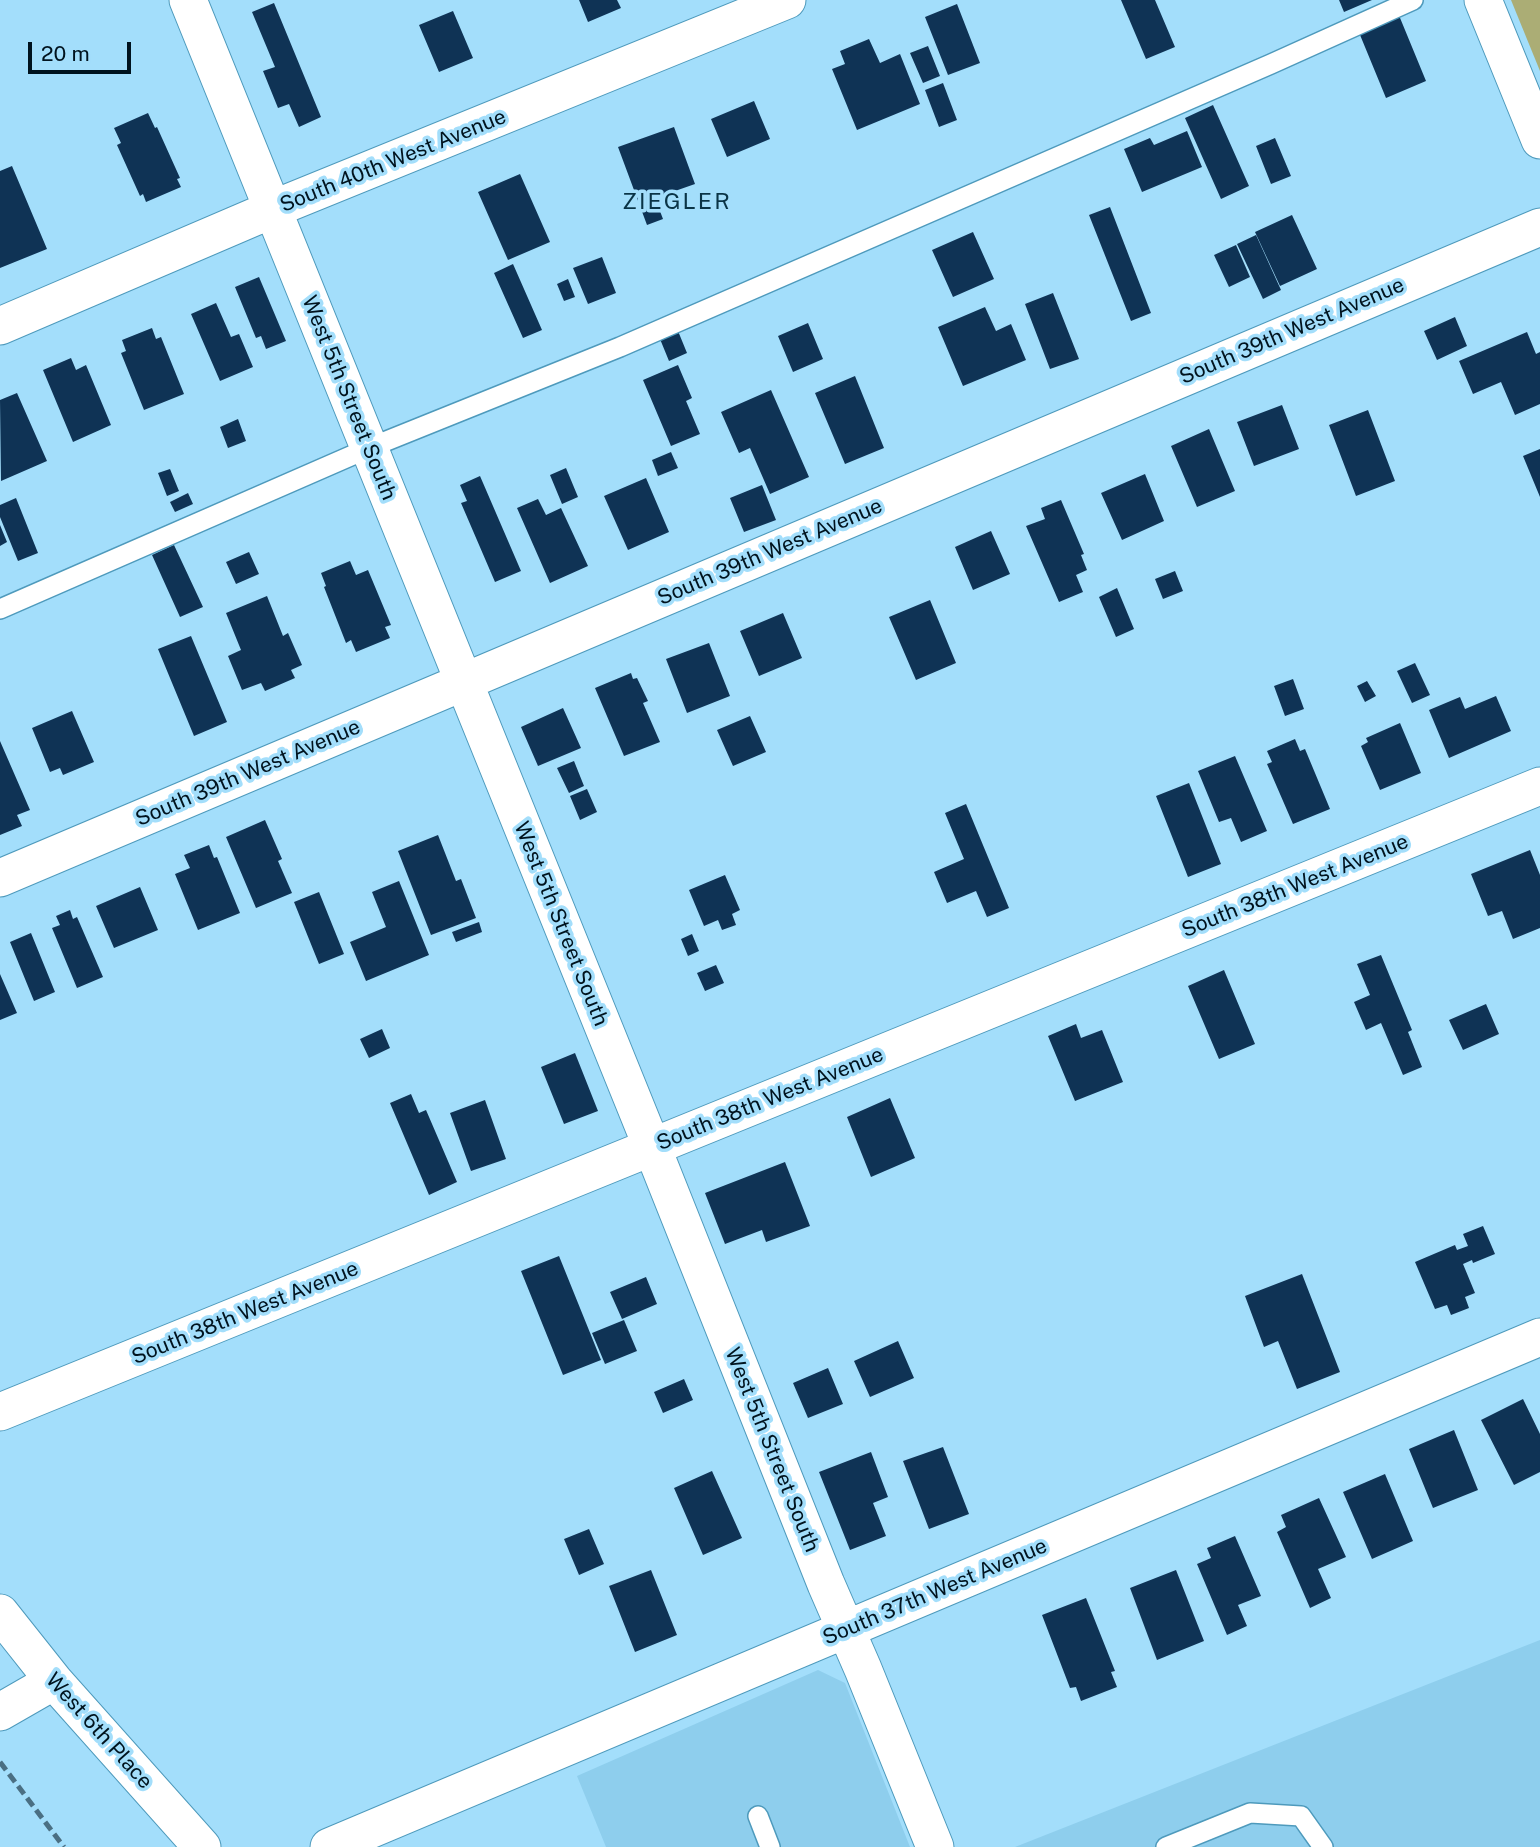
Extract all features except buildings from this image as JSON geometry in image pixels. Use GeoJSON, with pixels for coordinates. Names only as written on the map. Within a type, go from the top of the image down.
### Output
{"type":"FeatureCollection","features":[{"type":"Feature","properties":{"kind":"street","name":"West 5th Street South"},"geometry":{"type":"LineString","coordinates":[[188,0],[935,1847]]}},
{"type":"Feature","properties":{"kind":"street","name":"South 40th West Avenue"},"geometry":{"type":"LineString","coordinates":[[0,326],[274,209],[787,0]]}},
{"type":"Feature","properties":{"kind":"street"},"geometry":{"type":"LineString","coordinates":[[1483,0],[1539,137]]}},
{"type":"Feature","properties":{"kind":"street","name":"South 39th West Avenue"},"geometry":{"type":"LineString","coordinates":[[0,877],[1540,227]]}},
{"type":"Feature","properties":{"kind":"street","name":"South 38th West Avenue"},"geometry":{"type":"LineString","coordinates":[[0,1412],[1540,786]]}},
{"type":"Feature","properties":{"kind":"street","name":"South 37th West Avenue"},"geometry":{"type":"LineString","coordinates":[[330,1847],[1540,1337]]}},
{"type":"Feature","properties":{"kind":"street","name":"West 6th Place"},"geometry":{"type":"LineString","coordinates":[[0,1613],[54,1681],[202,1847]]}},
{"type":"Feature","properties":{"kind":"street"},"geometry":{"type":"LineString","coordinates":[[0,1712],[54,1681]]}},
{"type":"Feature","properties":{"kind":"lane"},"geometry":{"type":"LineString","coordinates":[[0,609],[369,448],[632,341],[1413,0]]}},
{"type":"Feature","properties":{"kind":"lane"},"geometry":{"type":"LineString","coordinates":[[1166,1847],[1250,1813],[1301,1816],[1323,1847]]}},
{"type":"Feature","properties":{"kind":"lane"},"geometry":{"type":"LineString","coordinates":[[758,1816],[770,1847]]}},
{"type":"Feature","properties":{"kind":"shaded area"},"geometry":{"type":"Polygon","coordinates":[[[1540,1640],[1540,1847],[1015,1847],[1540,1640]]]}},
{"type":"Feature","properties":{"kind":"shaded area"},"geometry":{"type":"Polygon","coordinates":[[[818,1670],[845,1683],[910,1847],[606,1847],[577,1776],[818,1670]]]}},
{"type":"Feature","properties":{"kind":"green space"},"geometry":{"type":"Polygon","coordinates":[[[1511,0],[1540,0],[1540,71],[1511,0]]]}},
{"type":"Feature","properties":{"kind":"railway"},"geometry":{"type":"LineString","coordinates":[[0,1762],[64,1847]]}},
{"type":"Feature","properties":{"kind":"district","name":"ZIEGLER"},"geometry":{"type":"Point","coordinates":[677,202]}}]}
